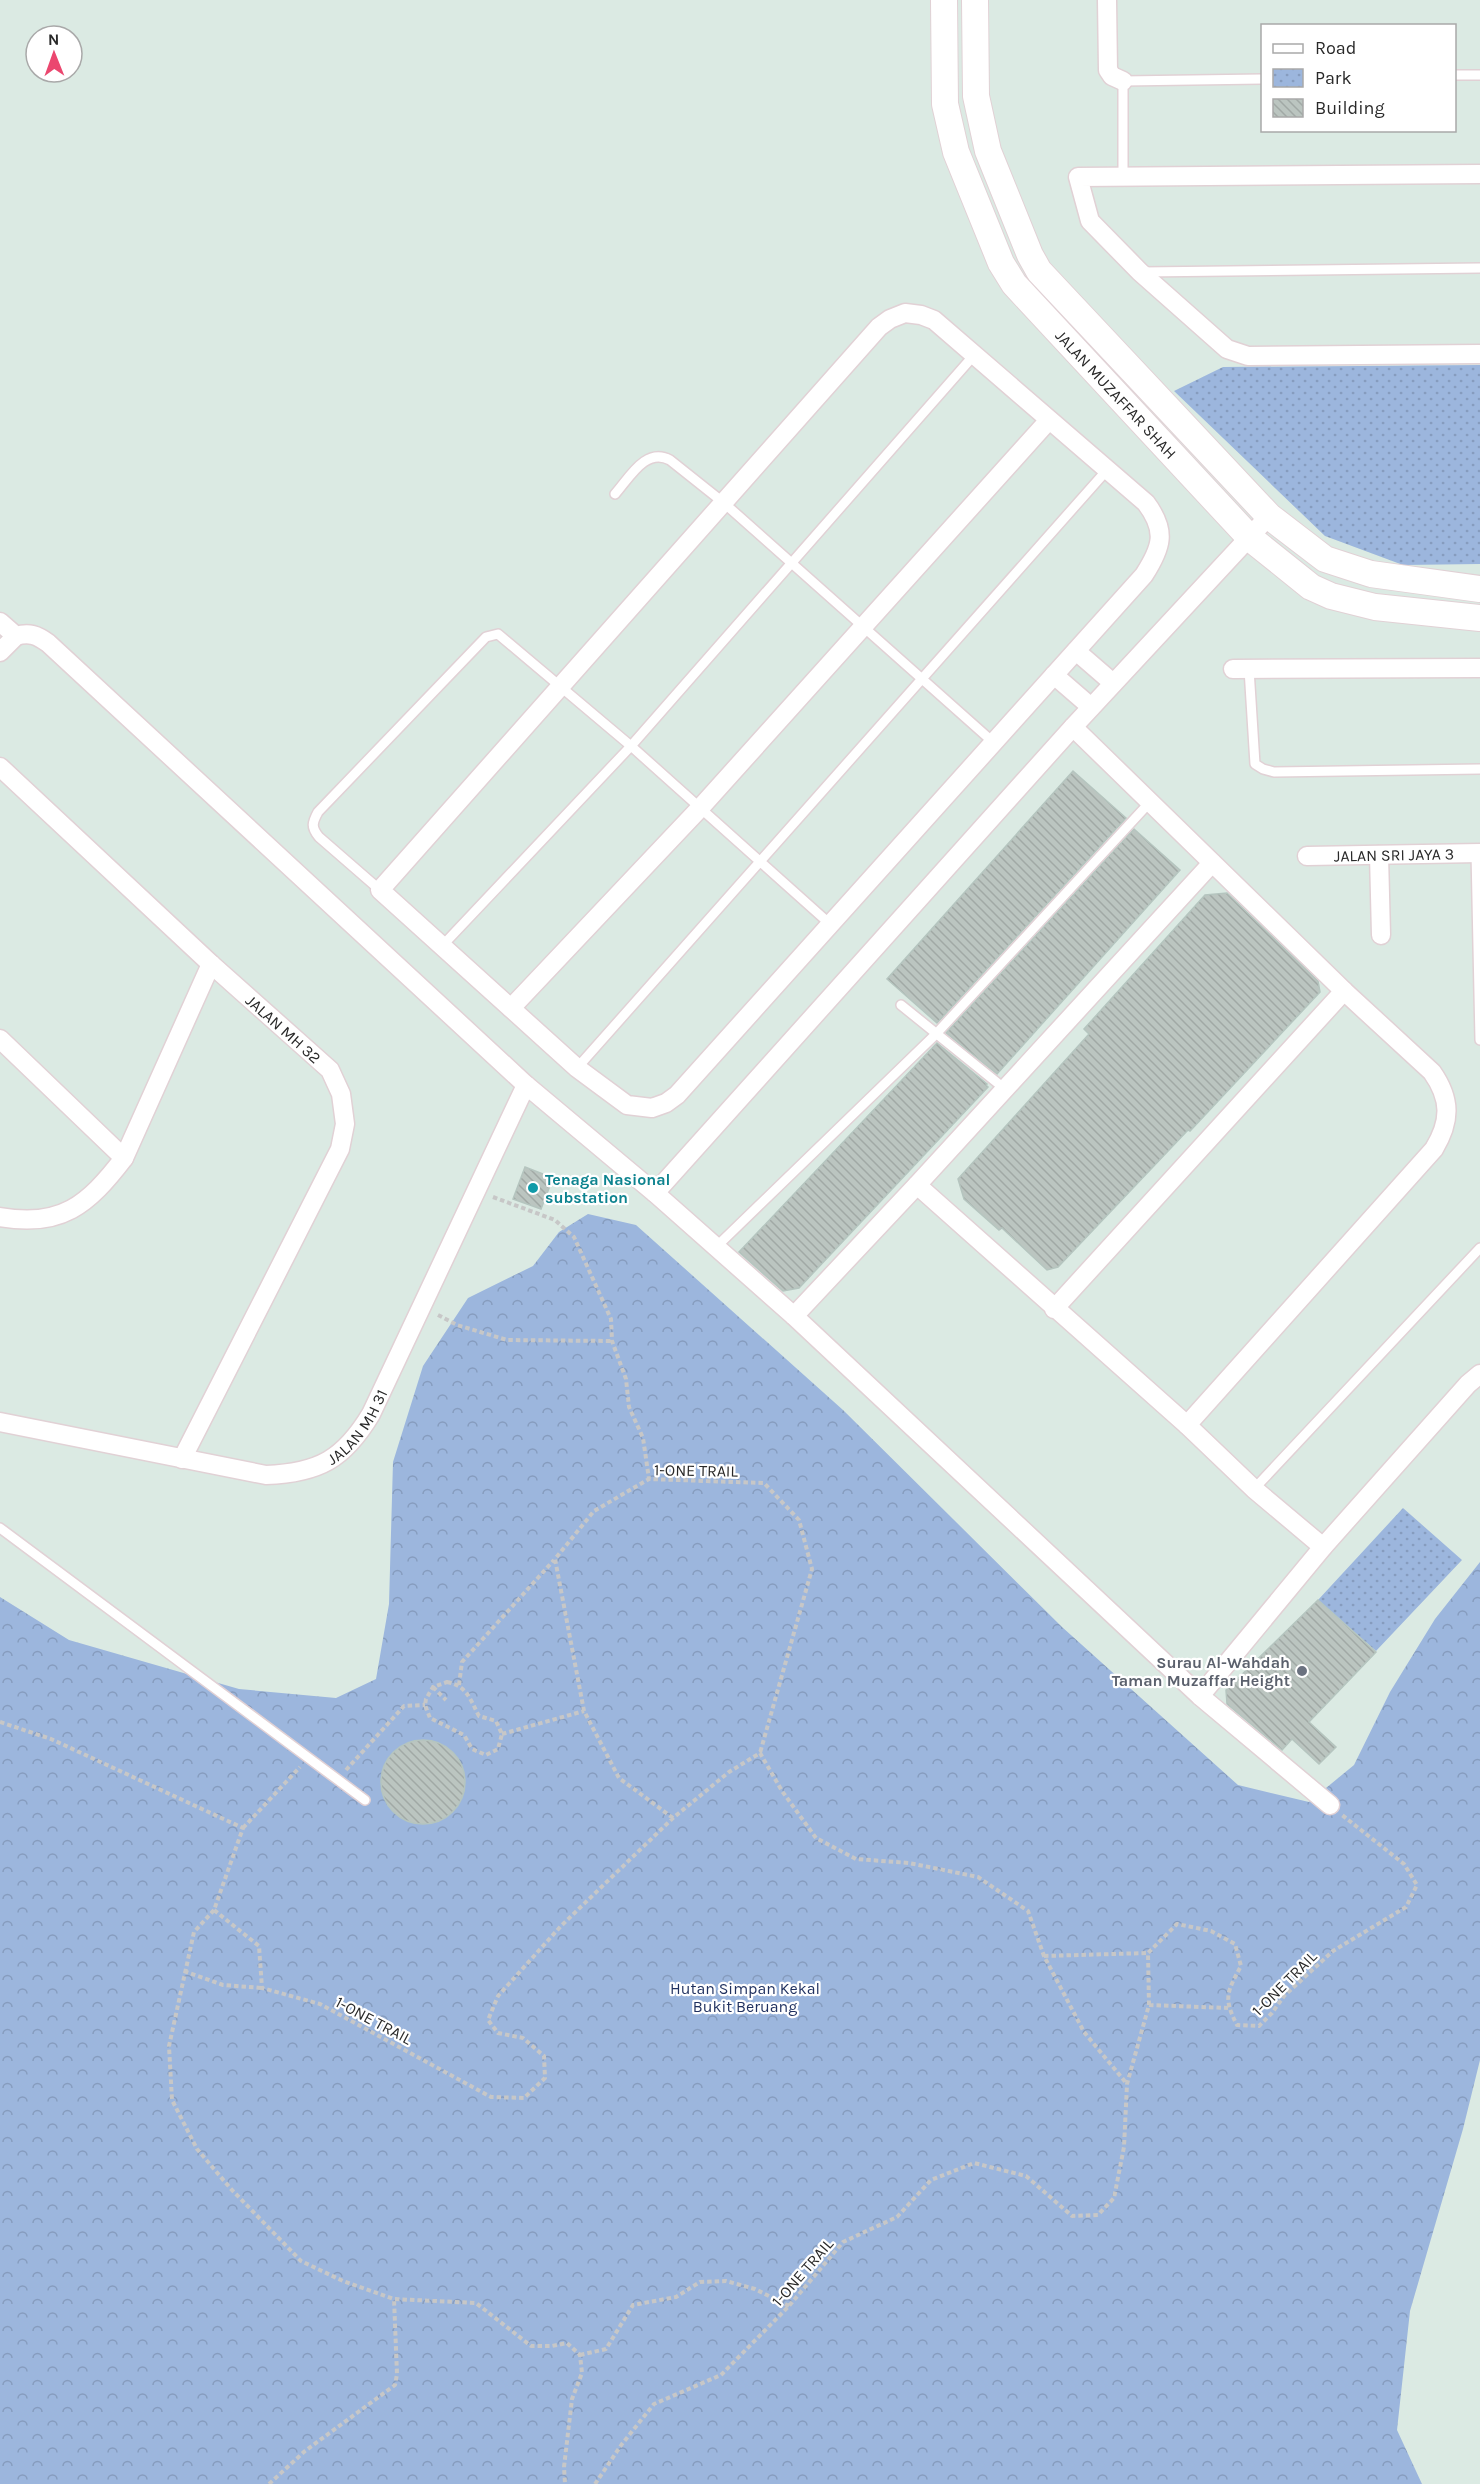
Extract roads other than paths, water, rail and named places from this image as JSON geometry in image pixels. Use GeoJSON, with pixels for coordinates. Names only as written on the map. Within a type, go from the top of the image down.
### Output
{"type":"FeatureCollection","features":[{"type":"Feature","properties":{"kind":"main road","name":"JALAN MUZAFFAR SHAH"},"geometry":{"type":"LineString","coordinates":[[944,0],[945,104],[956,152],[1001,263],[1014,284],[1250,538],[1311,587],[1331,596],[1375,607],[1480,618]]}},
{"type":"Feature","properties":{"kind":"main road","name":"JALAN MUZAFFAR SHAH"},"geometry":{"type":"LineString","coordinates":[[975,0],[976,96],[988,151],[1030,255],[1040,271],[1269,516],[1325,559],[1371,574],[1480,589]]}},
{"type":"Feature","properties":{"kind":"street"},"geometry":{"type":"LineString","coordinates":[[1107,0],[1108,70],[1112,76],[1123,81]]}},
{"type":"Feature","properties":{"kind":"street"},"geometry":{"type":"LineString","coordinates":[[1480,174],[1078,177],[1090,221],[1140,272],[1227,349],[1248,356],[1480,354]]}},
{"type":"Feature","properties":{"kind":"street"},"geometry":{"type":"LineString","coordinates":[[905,313],[921,315],[934,320],[975,354],[1146,502],[1156,516],[1160,530],[1160,544],[1144,575],[677,1095],[666,1104],[652,1108],[627,1104],[577,1068],[380,890],[879,327],[890,319],[905,313]]}},
{"type":"Feature","properties":{"kind":"street"},"geometry":{"type":"LineString","coordinates":[[511,1008],[701,807],[1049,420]]}},
{"type":"Feature","properties":{"kind":"street"},"geometry":{"type":"LineString","coordinates":[[655,1193],[1072,727],[1269,516]]}},
{"type":"Feature","properties":{"kind":"street"},"geometry":{"type":"LineString","coordinates":[[0,621],[16,636]]}},
{"type":"Feature","properties":{"kind":"street"},"geometry":{"type":"LineString","coordinates":[[0,652],[16,636],[26,633],[39,636],[48,643],[526,1085],[655,1193],[794,1316],[1200,1696],[1330,1805]]}},
{"type":"Feature","properties":{"kind":"street"},"geometry":{"type":"LineString","coordinates":[[1076,651],[1113,684]]}},
{"type":"Feature","properties":{"kind":"street"},"geometry":{"type":"LineString","coordinates":[[1241,669],[1480,668]]}},
{"type":"Feature","properties":{"kind":"street"},"geometry":{"type":"LineString","coordinates":[[1054,675],[1091,707]]}},
{"type":"Feature","properties":{"kind":"street"},"geometry":{"type":"LineString","coordinates":[[1072,727],[1344,991],[1432,1072],[1442,1085],[1448,1118],[1443,1134],[1434,1149],[1187,1425]]}},
{"type":"Feature","properties":{"kind":"street","name":"JALAN MH 32"},"geometry":{"type":"LineString","coordinates":[[0,767],[211,964],[330,1070],[341,1094],[345,1124],[340,1149],[182,1459]]}},
{"type":"Feature","properties":{"kind":"street","name":"JALAN SRI JAYA 3"},"geometry":{"type":"LineString","coordinates":[[1307,856],[1478,853]]}},
{"type":"Feature","properties":{"kind":"street"},"geometry":{"type":"LineString","coordinates":[[1378,855],[1381,934]]}},
{"type":"Feature","properties":{"kind":"street"},"geometry":{"type":"LineString","coordinates":[[794,1316],[1212,863]]}},
{"type":"Feature","properties":{"kind":"street"},"geometry":{"type":"LineString","coordinates":[[0,1217],[24,1221],[56,1217],[86,1202],[107,1181],[124,1158],[211,964]]}},
{"type":"Feature","properties":{"kind":"street"},"geometry":{"type":"LineString","coordinates":[[1054,1309],[1344,991]]}},
{"type":"Feature","properties":{"kind":"street"},"geometry":{"type":"LineString","coordinates":[[0,1039],[124,1158]]}},
{"type":"Feature","properties":{"kind":"street","name":"JALAN MH 31"},"geometry":{"type":"LineString","coordinates":[[0,1422],[266,1475],[291,1474],[339,1455],[357,1438],[371,1414],[526,1085]]}},
{"type":"Feature","properties":{"kind":"street"},"geometry":{"type":"LineString","coordinates":[[917,1185],[1187,1425],[1254,1489],[1323,1547]]}},
{"type":"Feature","properties":{"kind":"street"},"geometry":{"type":"LineString","coordinates":[[1200,1696],[1323,1547],[1468,1384],[1480,1374]]}},
{"type":"Feature","properties":{"kind":"lane"},"geometry":{"type":"LineString","coordinates":[[1456,75],[1480,75]]}},
{"type":"Feature","properties":{"kind":"lane"},"geometry":{"type":"LineString","coordinates":[[1123,176],[1123,81],[1261,79]]}},
{"type":"Feature","properties":{"kind":"lane"},"geometry":{"type":"LineString","coordinates":[[1140,272],[1480,268]]}},
{"type":"Feature","properties":{"kind":"lane"},"geometry":{"type":"LineString","coordinates":[[443,945],[631,746],[975,354]]}},
{"type":"Feature","properties":{"kind":"lane"},"geometry":{"type":"LineString","coordinates":[[615,494],[647,459],[654,455],[661,455],[724,503],[993,742]]}},
{"type":"Feature","properties":{"kind":"lane"},"geometry":{"type":"LineString","coordinates":[[577,1068],[1107,470]]}},
{"type":"Feature","properties":{"kind":"lane"},"geometry":{"type":"LineString","coordinates":[[380,890],[319,837],[313,829],[313,821],[318,812],[486,637],[498,634],[561,685],[701,807],[830,924]]}},
{"type":"Feature","properties":{"kind":"lane"},"geometry":{"type":"LineString","coordinates":[[1241,669],[1255,764],[1263,769],[1274,772],[1480,770]]}},
{"type":"Feature","properties":{"kind":"lane"},"geometry":{"type":"LineString","coordinates":[[715,1248],[936,1034],[1150,802]]}},
{"type":"Feature","properties":{"kind":"lane"},"geometry":{"type":"LineString","coordinates":[[1478,853],[1480,1040]]}},
{"type":"Feature","properties":{"kind":"lane"},"geometry":{"type":"LineString","coordinates":[[902,1005],[1005,1089]]}},
{"type":"Feature","properties":{"kind":"lane"},"geometry":{"type":"LineString","coordinates":[[1254,1489],[1480,1248]]}},
{"type":"Feature","properties":{"kind":"lane"},"geometry":{"type":"LineString","coordinates":[[0,1528],[365,1800]]}},
{"type":"Feature","properties":{"kind":"place","name":"Tenaga Nasional substation"},"geometry":{"type":"Point","coordinates":[533,1188]}},
{"type":"Feature","properties":{"kind":"place","name":"Surau Al-Wahdah Taman Muzaffar Height"},"geometry":{"type":"Point","coordinates":[1302,1671]}},
{"type":"Feature","properties":{"kind":"park label","name":"Hutan Simpan Kekal Bukit Beruang"},"geometry":{"type":"Point","coordinates":[745,1997]}}]}
